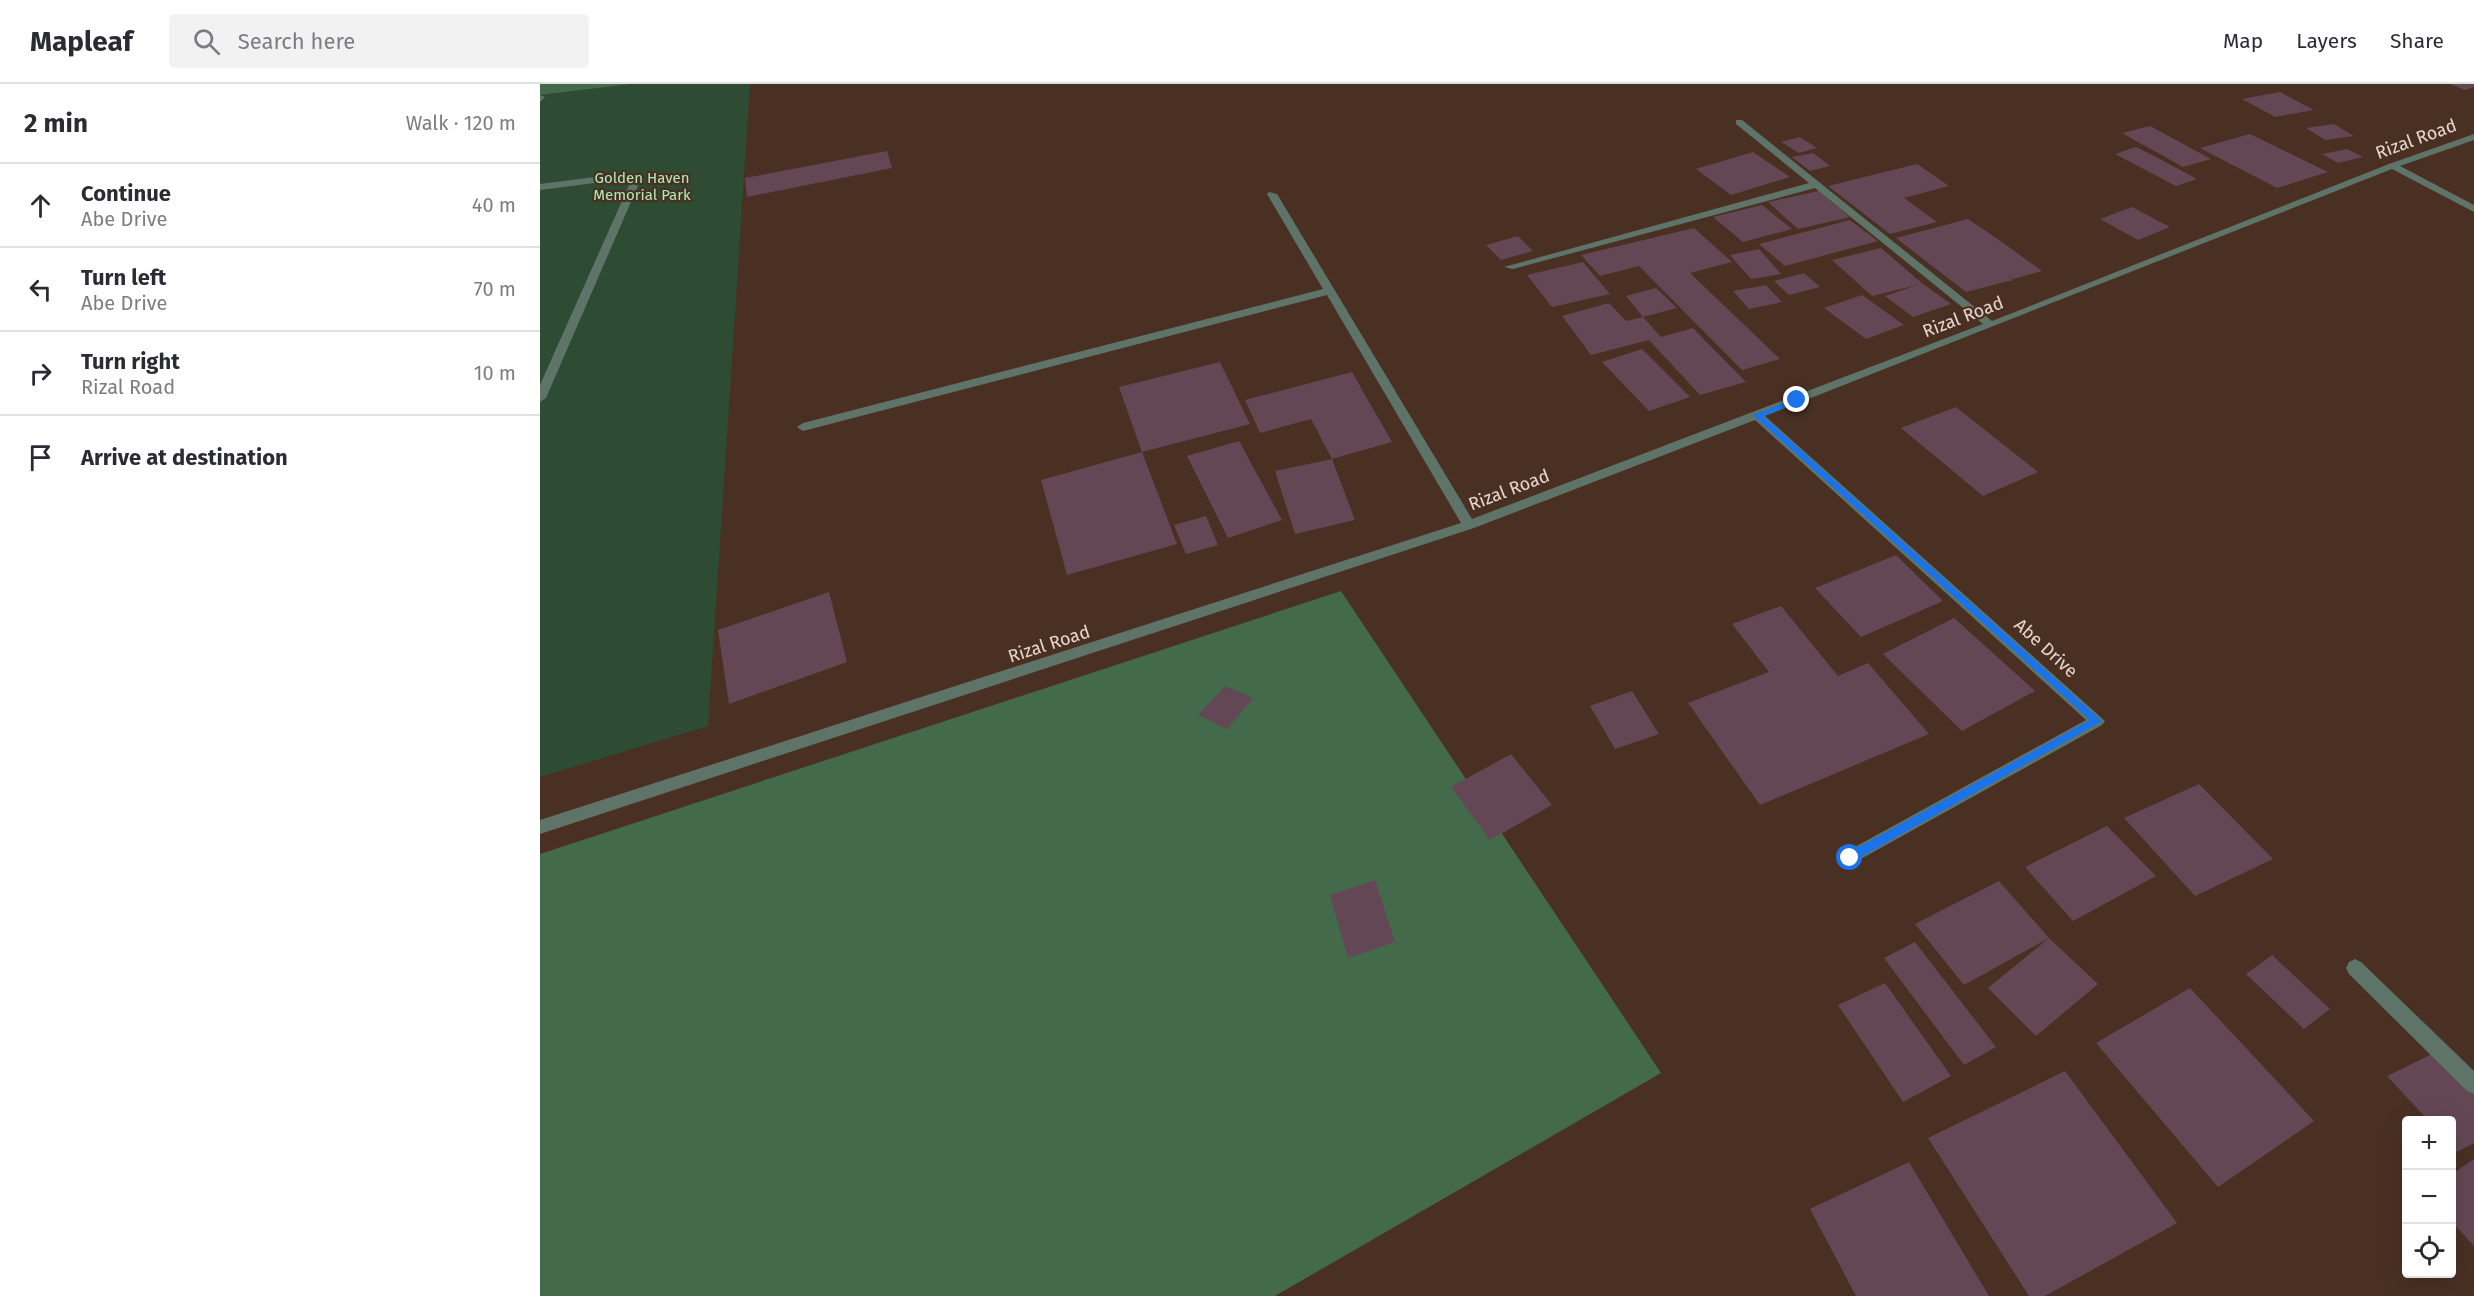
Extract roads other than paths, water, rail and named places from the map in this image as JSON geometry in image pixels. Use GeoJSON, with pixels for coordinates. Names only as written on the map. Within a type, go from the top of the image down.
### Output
{"type":"FeatureCollection","features":[{"type":"Feature","properties":{"kind":"street"},"geometry":{"type":"LineString","coordinates":[[1739,122],[1991,325]]}},
{"type":"Feature","properties":{"kind":"street","name":"Rizal Road"},"geometry":{"type":"LineString","coordinates":[[540,827],[1469,525],[1991,325],[2392,166],[2474,137]]}},
{"type":"Feature","properties":{"kind":"street"},"geometry":{"type":"LineString","coordinates":[[2392,166],[2474,209]]}},
{"type":"Feature","properties":{"kind":"street"},"geometry":{"type":"LineString","coordinates":[[540,187],[618,177],[635,181],[540,399]]}},
{"type":"Feature","properties":{"kind":"street"},"geometry":{"type":"LineString","coordinates":[[1509,267],[1818,184]]}},
{"type":"Feature","properties":{"kind":"street"},"geometry":{"type":"LineString","coordinates":[[1272,194],[1469,525]]}},
{"type":"Feature","properties":{"kind":"street"},"geometry":{"type":"LineString","coordinates":[[803,427],[1328,291]]}},
{"type":"Feature","properties":{"kind":"street","name":"Abe Drive"},"geometry":{"type":"LineString","coordinates":[[1757,415],[2097,721],[1850,858]]}},
{"type":"Feature","properties":{"kind":"street"},"geometry":{"type":"LineString","coordinates":[[2355,968],[2474,1084]]}},
{"type":"Feature","properties":{"kind":"park label","name":"Golden Haven Memorial Park"},"geometry":{"type":"Point","coordinates":[642,186]}}]}
